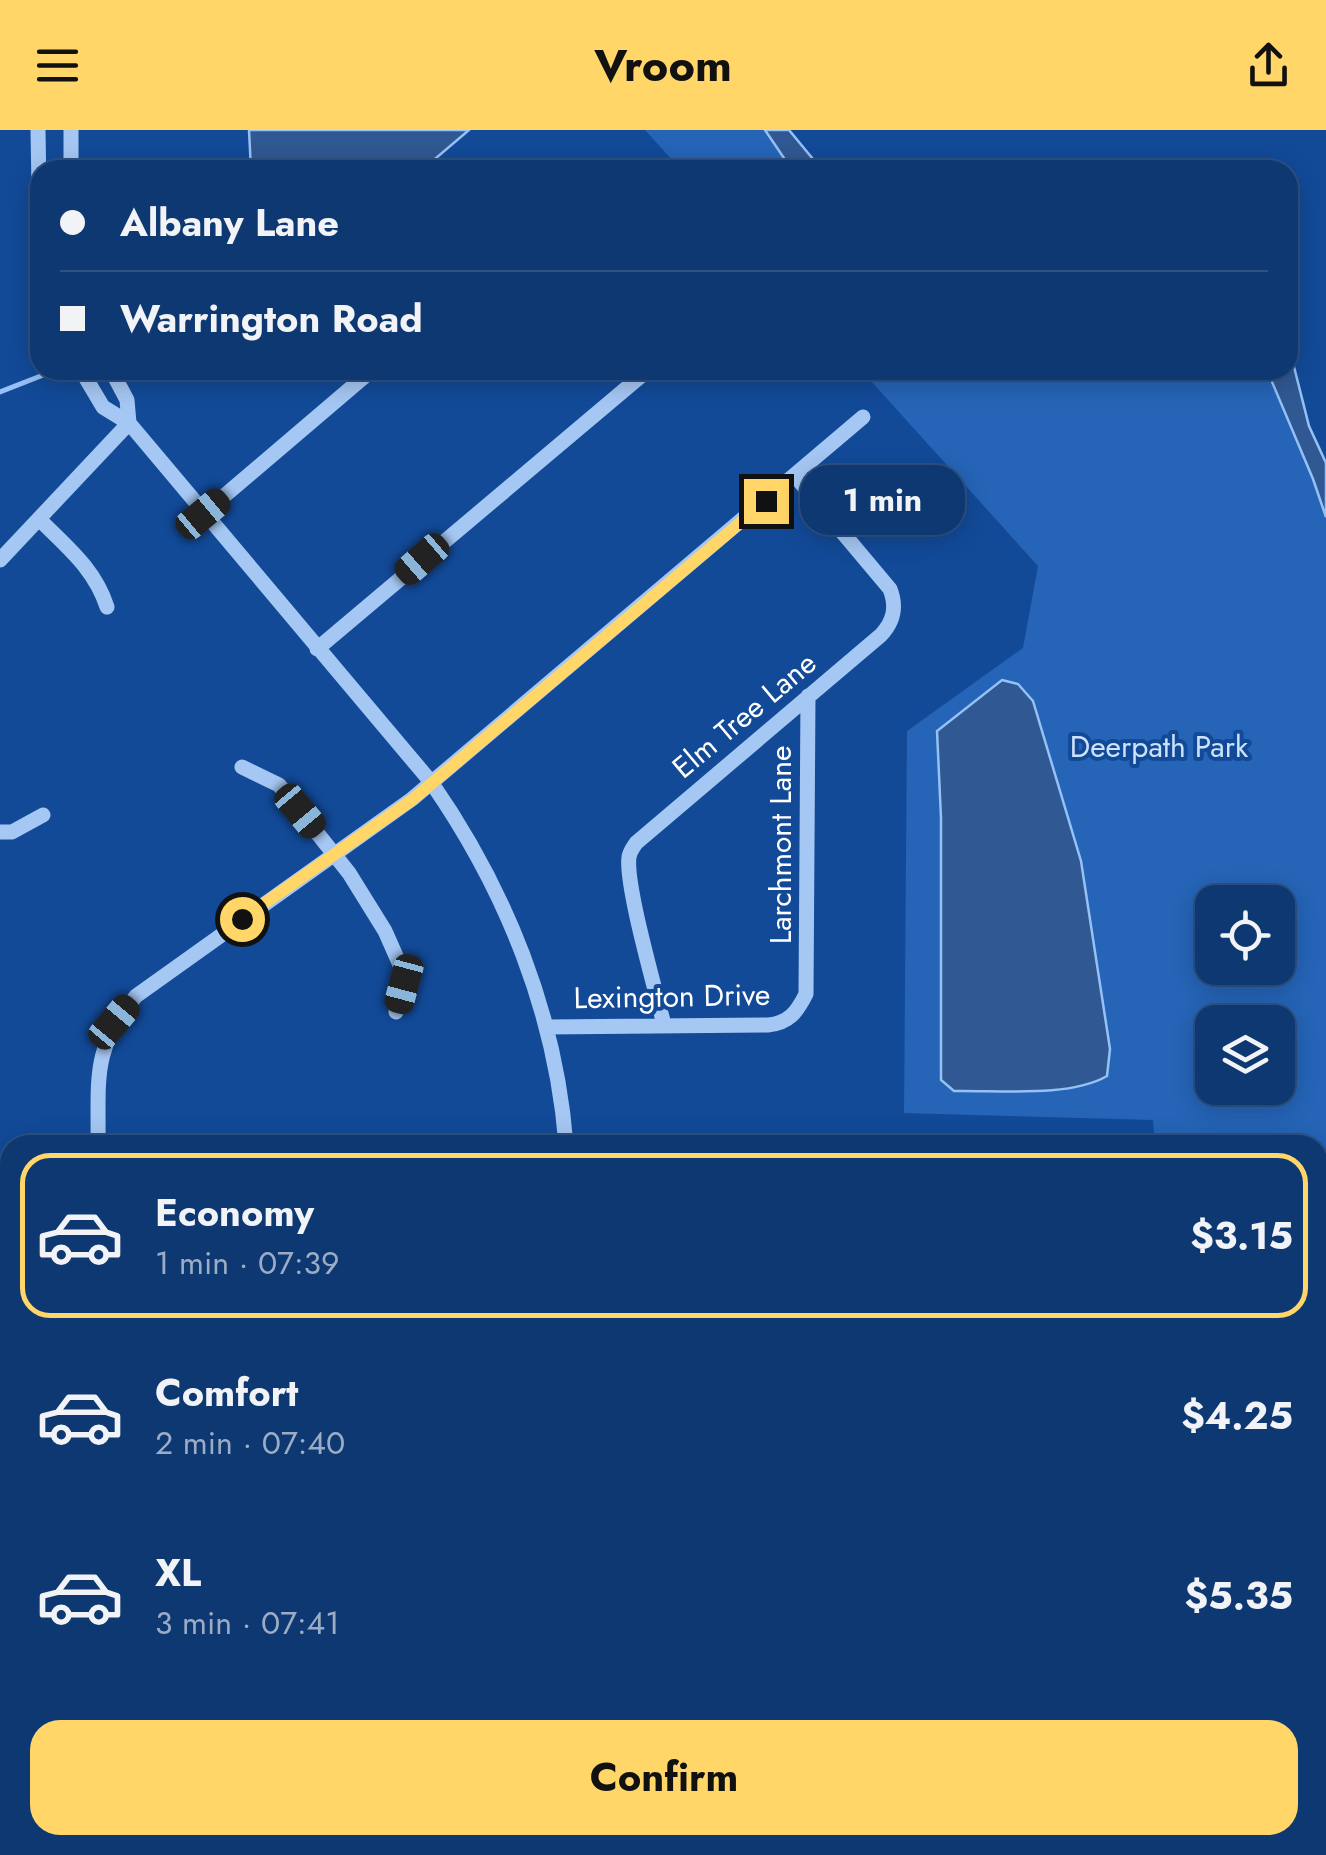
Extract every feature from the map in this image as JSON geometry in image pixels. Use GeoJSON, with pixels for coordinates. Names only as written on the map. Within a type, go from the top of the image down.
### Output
{"type":"FeatureCollection","features":[{"type":"Feature","properties":{"kind":"street"},"geometry":{"type":"LineString","coordinates":[[38,130],[39,160]]}},
{"type":"Feature","properties":{"kind":"street"},"geometry":{"type":"LineString","coordinates":[[70,160],[71,130]]}},
{"type":"Feature","properties":{"kind":"street"},"geometry":{"type":"LineString","coordinates":[[87,380],[104,407],[129,423],[431,782],[493,884],[532,980],[546,1026],[564,1135]]}},
{"type":"Feature","properties":{"kind":"street"},"geometry":{"type":"LineString","coordinates":[[0,560],[129,423],[127,400],[116,380]]}},
{"type":"Feature","properties":{"kind":"street"},"geometry":{"type":"LineString","coordinates":[[203,514],[360,380]]}},
{"type":"Feature","properties":{"kind":"street"},"geometry":{"type":"LineString","coordinates":[[317,649],[636,380]]}},
{"type":"Feature","properties":{"kind":"street"},"geometry":{"type":"LineString","coordinates":[[98,1135],[101,1052],[114,1022],[136,996],[431,782],[863,417]]}},
{"type":"Feature","properties":{"kind":"street","name":"Elm Tree Lane"},"geometry":{"type":"LineString","coordinates":[[664,1025],[632,887],[631,851],[882,634],[901,609],[890,590],[796,477]]}},
{"type":"Feature","properties":{"kind":"street"},"geometry":{"type":"LineString","coordinates":[[39,519],[88,567],[99,582],[107,607]]}},
{"type":"Feature","properties":{"kind":"street"},"geometry":{"type":"LineString","coordinates":[[0,531],[14,544]]}},
{"type":"Feature","properties":{"kind":"street","name":"Larchmont Lane"},"geometry":{"type":"LineString","coordinates":[[801,1020],[806,994],[808,696]]}},
{"type":"Feature","properties":{"kind":"street"},"geometry":{"type":"LineString","coordinates":[[242,766],[279,784],[334,854],[377,918],[400,959],[404,984],[396,1012]]}},
{"type":"Feature","properties":{"kind":"street"},"geometry":{"type":"LineString","coordinates":[[0,832],[12,832],[43,815]]}},
{"type":"Feature","properties":{"kind":"street","name":"Lexington Drive"},"geometry":{"type":"LineString","coordinates":[[546,1026],[768,1025],[801,1020]]}},
{"type":"Feature","properties":{"kind":"green space"},"geometry":{"type":"Polygon","coordinates":[[[645,130],[781,130],[804,160],[672,160],[645,130]]]}},
{"type":"Feature","properties":{"kind":"green space","name":"Deerpath Park"},"geometry":{"type":"Polygon","coordinates":[[[870,380],[1288,380],[1326,475],[1326,1135],[1154,1135],[1153,1120],[904,1113],[907,731],[1023,648],[1038,566],[870,380]]]}},
{"type":"Feature","properties":{"kind":"shaded area"},"geometry":{"type":"Polygon","coordinates":[[[249,130],[469,130],[434,160],[250,160],[249,130]]]}},
{"type":"Feature","properties":{"kind":"shaded area"},"geometry":{"type":"Polygon","coordinates":[[[765,130],[789,130],[814,160],[785,160],[765,130]]]}},
{"type":"Feature","properties":{"kind":"shaded area"},"geometry":{"type":"Polygon","coordinates":[[[1271,380],[1297,380],[1309,426],[1326,463],[1326,517],[1271,380]]]}},
{"type":"Feature","properties":{"kind":"shaded area"},"geometry":{"type":"Polygon","coordinates":[[[1002,680],[1018,684],[1033,701],[1081,861],[1110,1049],[1107,1076],[1053,1090],[954,1091],[941,1080],[941,818],[937,731],[1002,680]]]}},
{"type":"Feature","properties":{"kind":"waterway"},"geometry":{"type":"LineString","coordinates":[[0,392],[31,380]]}},
{"type":"Feature","properties":{"kind":"route"},"geometry":{"type":"LineString","coordinates":[[242,919],[412,800],[766,501]]}}]}
